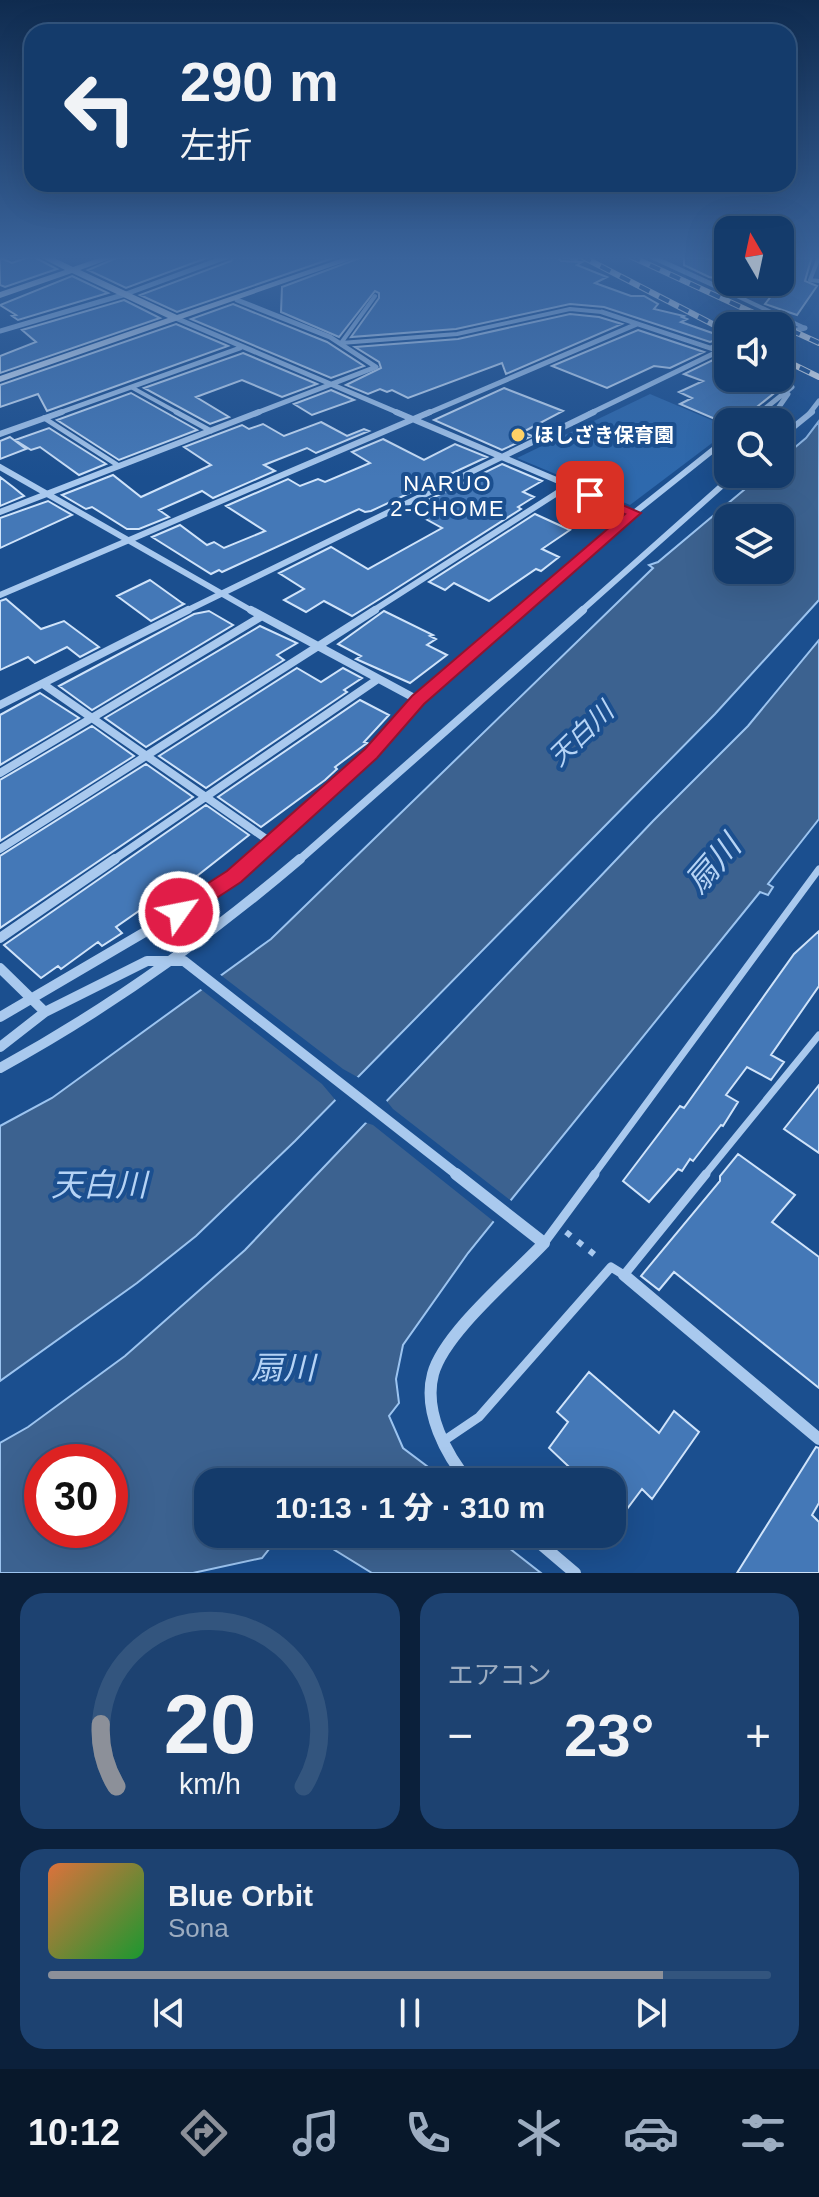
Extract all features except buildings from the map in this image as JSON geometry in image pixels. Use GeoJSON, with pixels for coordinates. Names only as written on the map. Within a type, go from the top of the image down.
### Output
{"type":"FeatureCollection","features":[{"type":"Feature","properties":{"kind":"street"},"geometry":{"type":"LineString","coordinates":[[0,379],[147,329]]}},
{"type":"Feature","properties":{"kind":"street"},"geometry":{"type":"LineString","coordinates":[[200,329],[634,513]]}},
{"type":"Feature","properties":{"kind":"street"},"geometry":{"type":"LineString","coordinates":[[0,512],[376,367],[367,357],[308,329]]}},
{"type":"Feature","properties":{"kind":"street"},"geometry":{"type":"LineString","coordinates":[[0,595],[624,329]]}},
{"type":"Feature","properties":{"kind":"street"},"geometry":{"type":"LineString","coordinates":[[654,329],[714,349]]}},
{"type":"Feature","properties":{"kind":"street"},"geometry":{"type":"LineString","coordinates":[[0,434],[240,348]]}},
{"type":"Feature","properties":{"kind":"street"},"geometry":{"type":"LineString","coordinates":[[0,705],[223,592],[714,353]]}},
{"type":"Feature","properties":{"kind":"street"},"geometry":{"type":"LineString","coordinates":[[766,408],[786,392]]}},
{"type":"Feature","properties":{"kind":"street"},"geometry":{"type":"LineString","coordinates":[[794,427],[813,411],[819,401]]}},
{"type":"Feature","properties":{"kind":"street"},"geometry":{"type":"LineString","coordinates":[[0,1017],[234,876],[371,754],[418,700],[634,513],[714,449]]}},
{"type":"Feature","properties":{"kind":"street"},"geometry":{"type":"LineString","coordinates":[[0,467],[315,646],[418,700]]}},
{"type":"Feature","properties":{"kind":"street"},"geometry":{"type":"LineString","coordinates":[[0,849],[568,486]]}},
{"type":"Feature","properties":{"kind":"street"},"geometry":{"type":"LineString","coordinates":[[0,1068],[37,1049],[178,960],[327,837],[719,488]]}},
{"type":"Feature","properties":{"kind":"street"},"geometry":{"type":"LineString","coordinates":[[0,773],[262,616]]}},
{"type":"Feature","properties":{"kind":"street"},"geometry":{"type":"LineString","coordinates":[[0,938],[378,679]]}},
{"type":"Feature","properties":{"kind":"street"},"geometry":{"type":"LineString","coordinates":[[43,684],[272,843]]}},
{"type":"Feature","properties":{"kind":"street"},"geometry":{"type":"LineString","coordinates":[[0,1047],[45,1012],[147,961],[178,960],[544,1243],[464,1328],[435,1366],[432,1404],[441,1443],[459,1468]]}},
{"type":"Feature","properties":{"kind":"street"},"geometry":{"type":"LineString","coordinates":[[0,968],[45,1012]]}},
{"type":"Feature","properties":{"kind":"street"},"geometry":{"type":"LineString","coordinates":[[624,1275],[819,1439]]}},
{"type":"Feature","properties":{"kind":"street"},"geometry":{"type":"LineString","coordinates":[[546,1548],[575,1573]]}},
{"type":"Feature","properties":{"kind":"lane"},"geometry":{"type":"LineString","coordinates":[[341,343],[351,329]]}},
{"type":"Feature","properties":{"kind":"lane"},"geometry":{"type":"LineString","coordinates":[[341,343],[459,334],[478,329]]}},
{"type":"Feature","properties":{"kind":"lane"},"geometry":{"type":"LineString","coordinates":[[131,387],[211,431]]}},
{"type":"Feature","properties":{"kind":"lane"},"geometry":{"type":"LineString","coordinates":[[44,418],[119,466]]}},
{"type":"Feature","properties":{"kind":"lane"},"geometry":{"type":"LineString","coordinates":[[544,1243],[819,869]]}},
{"type":"Feature","properties":{"kind":"lane"},"geometry":{"type":"LineString","coordinates":[[441,1443],[479,1417],[611,1267],[624,1275],[819,1035]]}},
{"type":"Feature","properties":{"kind":"path"},"geometry":{"type":"LineString","coordinates":[[557,1226],[611,1267]]}},
{"type":"Feature","properties":{"kind":"shaded area"},"geometry":{"type":"Polygon","coordinates":[[[650,394],[714,421],[714,442],[630,505],[517,458],[650,394]]]}},
{"type":"Feature","properties":{"kind":"water","name":"天白川"},"geometry":{"type":"Polygon","coordinates":[[[819,421],[819,600],[715,714],[295,1141],[196,1236],[137,1283],[0,1381],[0,1126],[52,1098],[271,939],[653,568],[649,565],[658,562],[714,515],[714,584],[794,584],[794,504],[727,504],[746,488],[794,488],[794,448],[819,421]]]}},
{"type":"Feature","properties":{"kind":"water","name":"扇川"},"geometry":{"type":"Polygon","coordinates":[[[819,640],[819,819],[768,884],[773,887],[768,895],[760,892],[468,1253],[403,1345],[396,1379],[399,1403],[389,1416],[403,1448],[429,1468],[194,1468],[194,1548],[270,1548],[262,1558],[193,1573],[0,1573],[0,1443],[28,1427],[125,1356],[245,1250],[653,821],[748,726],[819,640]]]}},
{"type":"Feature","properties":{"kind":"water"},"geometry":{"type":"Polygon","coordinates":[[[331,1548],[509,1548],[541,1573],[372,1573],[331,1548]]]}},
{"type":"Feature","properties":{"kind":"pier"},"geometry":{"type":"Polygon","coordinates":[[[218,973],[343,1069],[361,1079],[338,1103],[322,1084],[198,987],[218,973]]]}},
{"type":"Feature","properties":{"kind":"pier"},"geometry":{"type":"Polygon","coordinates":[[[385,1099],[393,1109],[514,1203],[497,1224],[373,1125],[364,1122],[385,1099]]]}},
{"type":"Feature","properties":{"kind":"railway"},"geometry":{"type":"LineString","coordinates":[[789,329],[819,343]]}},
{"type":"Feature","properties":{"kind":"railway"},"geometry":{"type":"LineString","coordinates":[[794,365],[819,377]]}},
{"type":"Feature","properties":{"kind":"place","name":"ほしざき保育園"},"geometry":{"type":"Point","coordinates":[518,435]}},
{"type":"Feature","properties":{"kind":"district","name":"NARUO 2-CHOME"},"geometry":{"type":"Point","coordinates":[448,496]}},
{"type":"Feature","properties":{"kind":"route"},"geometry":{"type":"LineString","coordinates":[[179,912],[234,876],[371,754],[418,700],[634,513],[590,495]]}}]}
